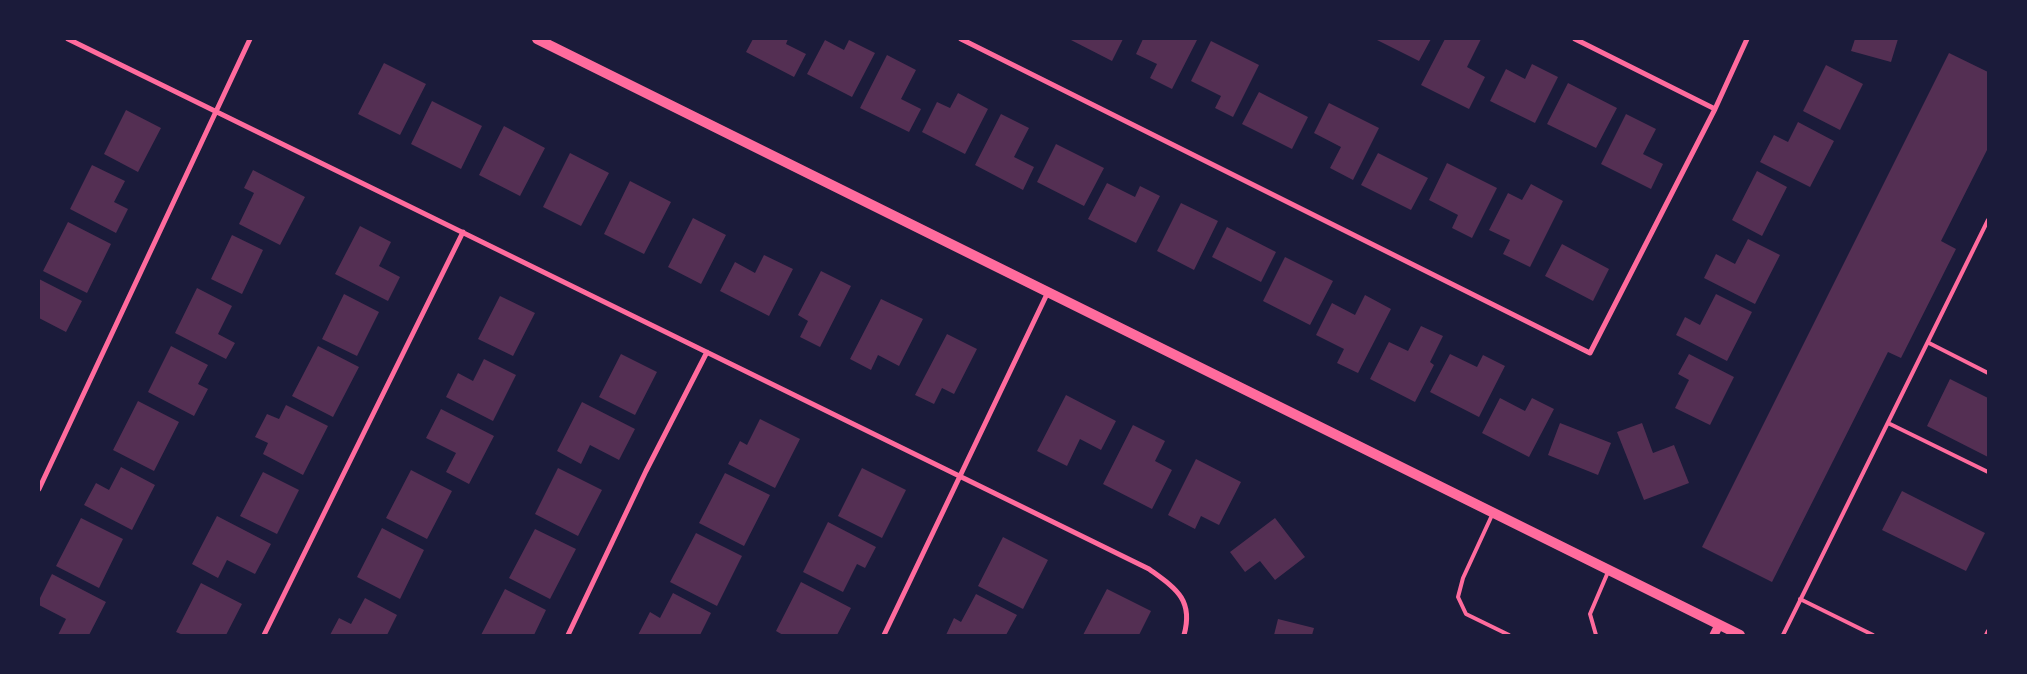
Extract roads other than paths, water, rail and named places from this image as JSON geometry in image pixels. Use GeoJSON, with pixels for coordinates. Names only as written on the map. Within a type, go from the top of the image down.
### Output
{"type":"FeatureCollection","features":[{"type":"Feature","properties":{"kind":"main road"},"geometry":{"type":"LineString","coordinates":[[537,39],[1740,635]]}},
{"type":"Feature","properties":{"kind":"street"},"geometry":{"type":"LineString","coordinates":[[68,39],[960,476],[1156,575],[1178,590],[1186,606],[1184,635]]}},
{"type":"Feature","properties":{"kind":"street"},"geometry":{"type":"LineString","coordinates":[[39,489],[215,110],[250,39]]}},
{"type":"Feature","properties":{"kind":"street"},"geometry":{"type":"LineString","coordinates":[[961,39],[1590,353],[1716,109],[1747,39]]}},
{"type":"Feature","properties":{"kind":"street"},"geometry":{"type":"LineString","coordinates":[[1575,39],[1716,109]]}},
{"type":"Feature","properties":{"kind":"street"},"geometry":{"type":"LineString","coordinates":[[264,635],[463,232]]}},
{"type":"Feature","properties":{"kind":"street"},"geometry":{"type":"LineString","coordinates":[[884,635],[1048,291]]}},
{"type":"Feature","properties":{"kind":"street"},"geometry":{"type":"LineString","coordinates":[[568,635],[646,471],[707,352]]}},
{"type":"Feature","properties":{"kind":"street"},"geometry":{"type":"LineString","coordinates":[[1714,635],[1720,625]]}},
{"type":"Feature","properties":{"kind":"lane"},"geometry":{"type":"LineString","coordinates":[[1783,635],[1929,343],[1988,220]]}},
{"type":"Feature","properties":{"kind":"lane"},"geometry":{"type":"LineString","coordinates":[[1929,343],[1988,373]]}},
{"type":"Feature","properties":{"kind":"lane"},"geometry":{"type":"LineString","coordinates":[[1888,423],[1988,472]]}},
{"type":"Feature","properties":{"kind":"lane"},"geometry":{"type":"LineString","coordinates":[[1494,512],[1463,578],[1458,598],[1466,614],[1509,635]]}},
{"type":"Feature","properties":{"kind":"lane"},"geometry":{"type":"LineString","coordinates":[[1596,635],[1590,614],[1609,570]]}},
{"type":"Feature","properties":{"kind":"lane"},"geometry":{"type":"LineString","coordinates":[[1800,600],[1873,635]]}},
{"type":"Feature","properties":{"kind":"lane"},"geometry":{"type":"LineString","coordinates":[[1986,635],[1988,631]]}}]}
